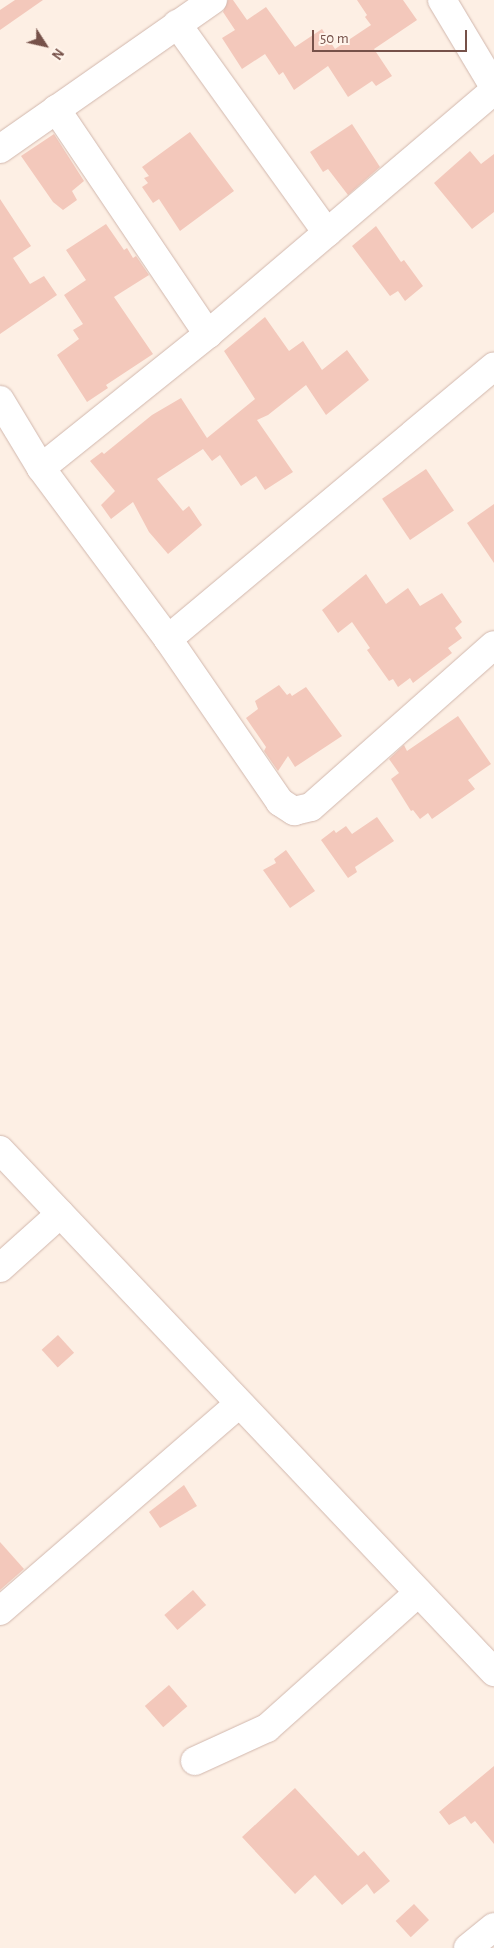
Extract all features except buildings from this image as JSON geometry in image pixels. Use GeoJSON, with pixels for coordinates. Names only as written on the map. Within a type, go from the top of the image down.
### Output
{"type":"FeatureCollection","features":[{"type":"Feature","properties":{"kind":"street"},"geometry":{"type":"LineString","coordinates":[[0,149],[213,0]]}},
{"type":"Feature","properties":{"kind":"street"},"geometry":{"type":"LineString","coordinates":[[442,0],[494,87]]}},
{"type":"Feature","properties":{"kind":"street"},"geometry":{"type":"LineString","coordinates":[[177,24],[327,233]]}},
{"type":"Feature","properties":{"kind":"street"},"geometry":{"type":"LineString","coordinates":[[41,468],[208,334],[494,91]]}},
{"type":"Feature","properties":{"kind":"street"},"geometry":{"type":"LineString","coordinates":[[56,110],[208,334]]}},
{"type":"Feature","properties":{"kind":"street"},"geometry":{"type":"LineString","coordinates":[[168,639],[494,366]]}},
{"type":"Feature","properties":{"kind":"street"},"geometry":{"type":"LineString","coordinates":[[0,400],[41,468],[168,639],[280,802],[294,811],[311,807],[494,645]]}},
{"type":"Feature","properties":{"kind":"street"},"geometry":{"type":"LineString","coordinates":[[0,1150],[494,1672]]}},
{"type":"Feature","properties":{"kind":"street"},"geometry":{"type":"LineString","coordinates":[[0,1268],[60,1214]]}},
{"type":"Feature","properties":{"kind":"street"},"geometry":{"type":"LineString","coordinates":[[0,1611],[239,1404]]}},
{"type":"Feature","properties":{"kind":"street"},"geometry":{"type":"LineString","coordinates":[[195,1761],[266,1728],[418,1593]]}},
{"type":"Feature","properties":{"kind":"street"},"geometry":{"type":"LineString","coordinates":[[468,1948],[494,1927]]}}]}
